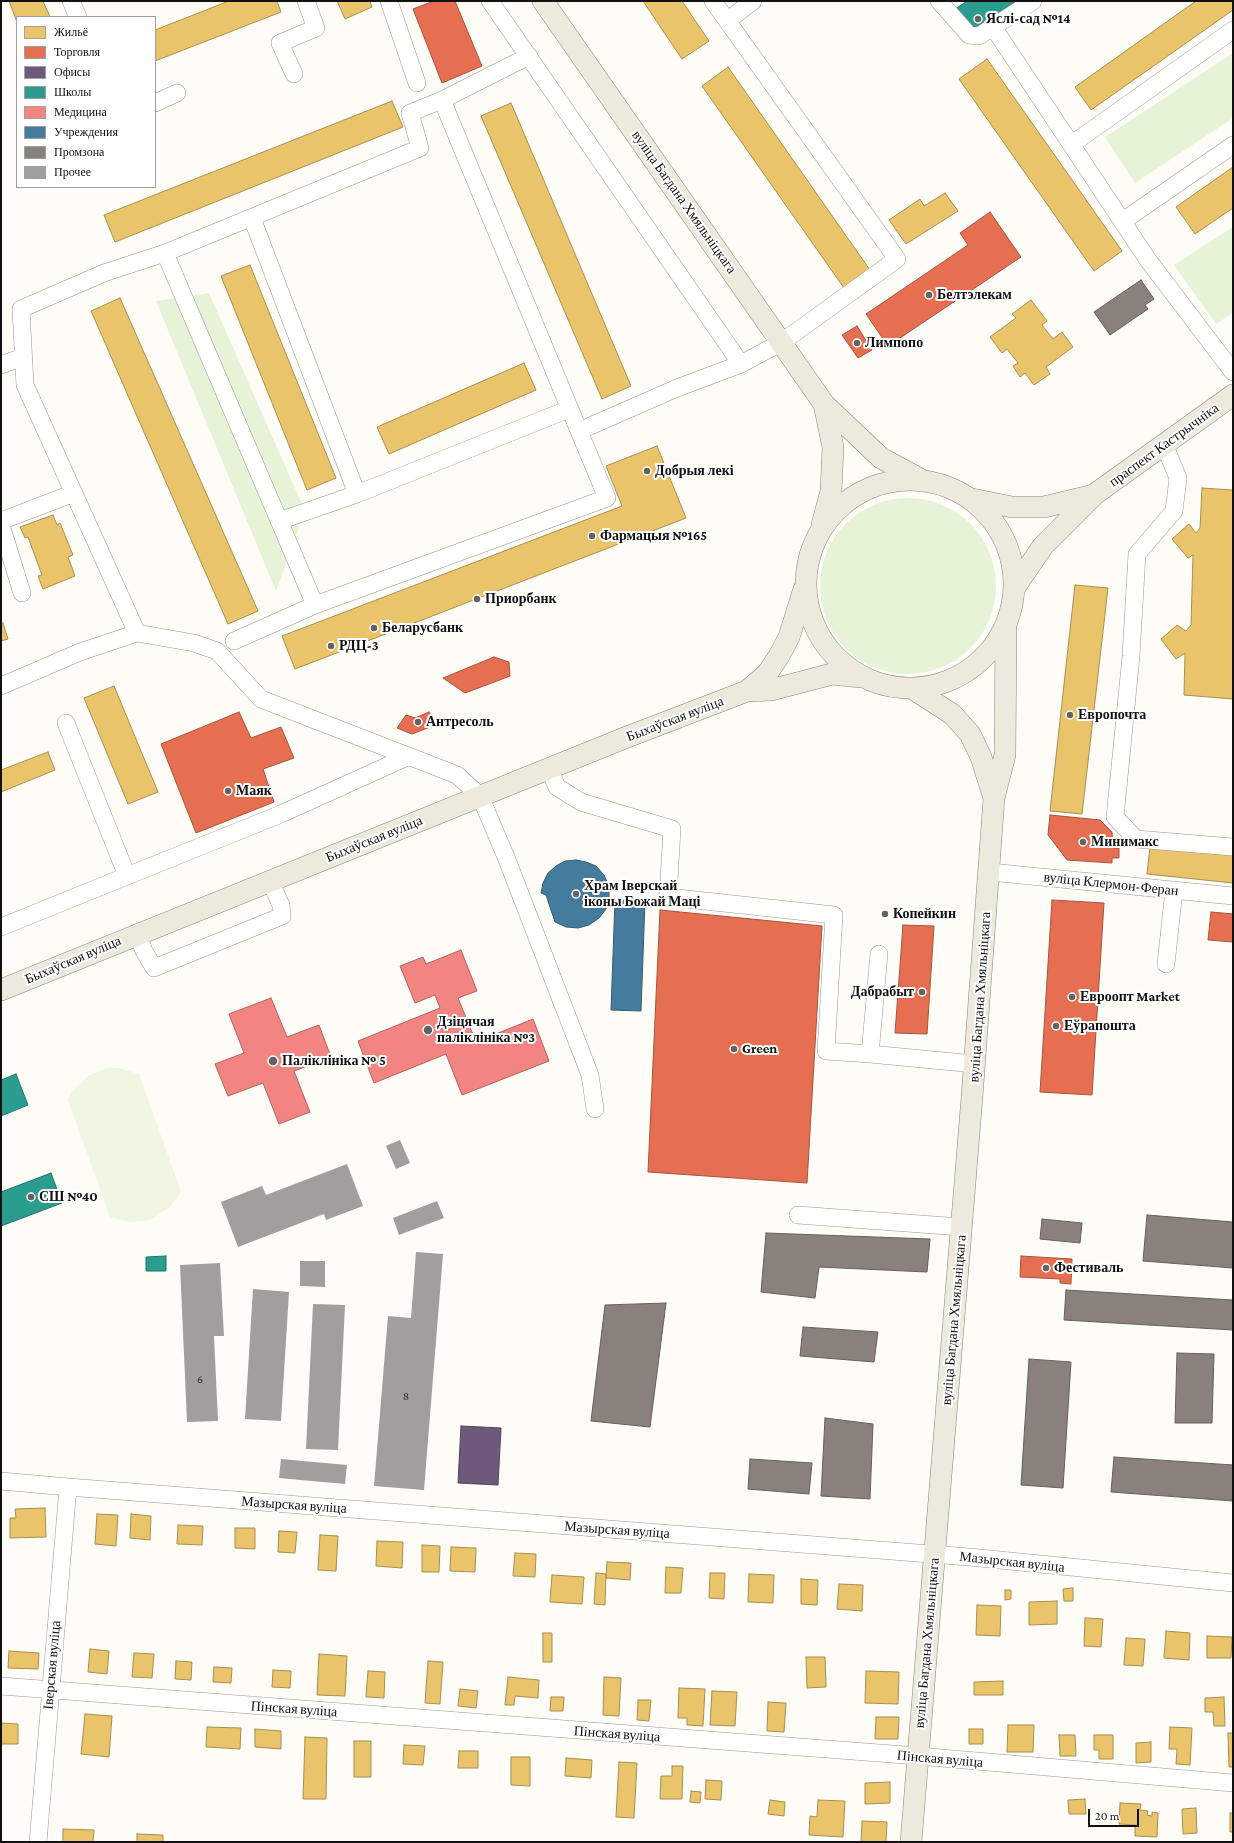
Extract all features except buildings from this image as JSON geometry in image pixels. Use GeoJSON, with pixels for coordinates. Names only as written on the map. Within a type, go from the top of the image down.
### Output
{"type":"FeatureCollection","features":[{"type":"Feature","properties":{"kind":"main road","name":"вуліца Багдана Хмяльніцкага"},"geometry":{"type":"LineString","coordinates":[[543,1],[824,404],[881,458],[920,479]]}},
{"type":"Feature","properties":{"kind":"main road","name":"праспект Кастрычніка"},"geometry":{"type":"LineString","coordinates":[[1015,587],[1043,546],[1094,494],[1233,395]]}},
{"type":"Feature","properties":{"kind":"main road","name":"вуліца Багдана Хмяльніцкага"},"geometry":{"type":"LineString","coordinates":[[822,528],[831,491],[833,447],[824,404]]}},
{"type":"Feature","properties":{"kind":"main road"},"geometry":{"type":"LineString","coordinates":[[920,479],[947,486],[972,499],[996,523],[1011,553],[1015,587],[1013,607],[1006,626],[984,658],[952,680],[913,689],[886,686],[861,677],[832,654],[812,621],[805,584],[809,555],[822,528],[848,500],[882,483],[920,479]]}},
{"type":"Feature","properties":{"kind":"main road","name":"праспект Кастрычніка"},"geometry":{"type":"LineString","coordinates":[[972,499],[1012,507],[1044,507],[1094,494]]}},
{"type":"Feature","properties":{"kind":"main road","name":"Быхаўская вуліца"},"geometry":{"type":"LineString","coordinates":[[748,692],[767,674],[789,637],[805,584]]}},
{"type":"Feature","properties":{"kind":"main road","name":"вуліца Багдана Хмяльніцкага"},"geometry":{"type":"LineString","coordinates":[[911,1842],[975,1064],[990,872],[994,798],[1005,755],[1006,626]]}},
{"type":"Feature","properties":{"kind":"main road","name":"Быхаўская вуліца"},"geometry":{"type":"LineString","coordinates":[[1,990],[137,933],[627,737],[748,692],[771,690],[832,674],[861,677]]}},
{"type":"Feature","properties":{"kind":"main road","name":"вуліца Багдана Хмяльніцкага"},"geometry":{"type":"LineString","coordinates":[[913,689],[952,714],[970,734],[981,757],[994,798]]}},
{"type":"Feature","properties":{"kind":"street"},"geometry":{"type":"LineString","coordinates":[[71,1],[78,16]]}},
{"type":"Feature","properties":{"kind":"street"},"geometry":{"type":"LineString","coordinates":[[294,74],[280,44],[316,28],[306,1]]}},
{"type":"Feature","properties":{"kind":"street"},"geometry":{"type":"LineString","coordinates":[[389,1],[417,83]]}},
{"type":"Feature","properties":{"kind":"street"},"geometry":{"type":"LineString","coordinates":[[490,1],[741,364]]}},
{"type":"Feature","properties":{"kind":"street"},"geometry":{"type":"LineString","coordinates":[[579,431],[677,388],[741,364],[782,342],[898,259],[713,1]]}},
{"type":"Feature","properties":{"kind":"street"},"geometry":{"type":"LineString","coordinates":[[727,21],[753,1]]}},
{"type":"Feature","properties":{"kind":"street"},"geometry":{"type":"LineString","coordinates":[[939,1],[969,35],[979,36],[1033,1]]}},
{"type":"Feature","properties":{"kind":"street"},"geometry":{"type":"LineString","coordinates":[[994,27],[1148,260],[1233,372]]}},
{"type":"Feature","properties":{"kind":"street"},"geometry":{"type":"LineString","coordinates":[[1072,144],[1233,30]]}},
{"type":"Feature","properties":{"kind":"street"},"geometry":{"type":"LineString","coordinates":[[137,633],[25,385],[21,309],[104,273],[165,253],[420,148],[410,113],[442,100],[529,56]]}},
{"type":"Feature","properties":{"kind":"street"},"geometry":{"type":"LineString","coordinates":[[156,103],[177,93]]}},
{"type":"Feature","properties":{"kind":"street"},"geometry":{"type":"LineString","coordinates":[[234,641],[315,605],[606,498],[442,100]]}},
{"type":"Feature","properties":{"kind":"street"},"geometry":{"type":"LineString","coordinates":[[1123,221],[1233,145]]}},
{"type":"Feature","properties":{"kind":"street"},"geometry":{"type":"LineString","coordinates":[[252,218],[357,494]]}},
{"type":"Feature","properties":{"kind":"street"},"geometry":{"type":"LineString","coordinates":[[165,253],[315,605]]}},
{"type":"Feature","properties":{"kind":"street"},"geometry":{"type":"LineString","coordinates":[[1,365],[23,357]]}},
{"type":"Feature","properties":{"kind":"street"},"geometry":{"type":"LineString","coordinates":[[279,521],[357,494],[569,409]]}},
{"type":"Feature","properties":{"kind":"street"},"geometry":{"type":"LineString","coordinates":[[1164,444],[1178,478],[1174,511],[1137,554],[1131,656],[1115,817],[1136,839],[1233,847]]}},
{"type":"Feature","properties":{"kind":"street"},"geometry":{"type":"LineString","coordinates":[[1,521],[74,493]]}},
{"type":"Feature","properties":{"kind":"street"},"geometry":{"type":"LineString","coordinates":[[1,525],[22,593]]}},
{"type":"Feature","properties":{"kind":"street"},"geometry":{"type":"LineString","coordinates":[[1,686],[80,652],[137,633],[194,643],[217,651],[261,699],[407,757],[457,775],[480,796],[506,857],[590,1075],[595,1109]]}},
{"type":"Feature","properties":{"kind":"street"},"geometry":{"type":"LineString","coordinates":[[66,723],[127,876]]}},
{"type":"Feature","properties":{"kind":"street"},"geometry":{"type":"LineString","coordinates":[[1,927],[281,814],[407,757]]}},
{"type":"Feature","properties":{"kind":"street"},"geometry":{"type":"LineString","coordinates":[[549,769],[557,787],[581,802],[672,829],[668,897],[834,915],[826,1050],[975,1064]]}},
{"type":"Feature","properties":{"kind":"street","name":"вуліца Клермон-Феран"},"geometry":{"type":"LineString","coordinates":[[990,872],[1233,896]]}},
{"type":"Feature","properties":{"kind":"street"},"geometry":{"type":"LineString","coordinates":[[137,933],[144,951],[154,968],[282,916],[281,905],[270,881]]}},
{"type":"Feature","properties":{"kind":"street"},"geometry":{"type":"LineString","coordinates":[[1166,964],[1174,890]]}},
{"type":"Feature","properties":{"kind":"street"},"geometry":{"type":"LineString","coordinates":[[870,1054],[879,954]]}},
{"type":"Feature","properties":{"kind":"street"},"geometry":{"type":"LineString","coordinates":[[798,1215],[961,1228]]}},
{"type":"Feature","properties":{"kind":"street","name":"Мазырская вуліца"},"geometry":{"type":"LineString","coordinates":[[1,1481],[68,1488],[934,1555],[1233,1583]]}},
{"type":"Feature","properties":{"kind":"street","name":"Іверская вуліца"},"geometry":{"type":"LineString","coordinates":[[38,1842],[68,1488]]}},
{"type":"Feature","properties":{"kind":"street","name":"Пінская вуліца"},"geometry":{"type":"LineString","coordinates":[[1,1686],[918,1756],[1233,1783]]}},
{"type":"Feature","properties":{"kind":"green space"},"geometry":{"type":"Polygon","coordinates":[[[1233,53],[1233,118],[1135,183],[1105,137],[1233,53]]]}},
{"type":"Feature","properties":{"kind":"green space"},"geometry":{"type":"Polygon","coordinates":[[[1233,227],[1233,313],[1216,324],[1174,265],[1233,227]]]}},
{"type":"Feature","properties":{"kind":"green space"},"geometry":{"type":"Polygon","coordinates":[[[209,293],[305,511],[276,591],[156,301],[209,293]]]}},
{"type":"Feature","properties":{"kind":"green space"},"geometry":{"type":"Polygon","coordinates":[[[899,498],[917,498],[934,502],[949,508],[964,518],[976,530],[986,545],[992,560],[996,577],[996,595],[992,612],[986,627],[976,642],[964,654],[949,664],[934,670],[917,674],[899,674],[882,670],[867,664],[852,654],[840,642],[830,627],[824,612],[820,595],[820,577],[824,560],[830,545],[840,530],[852,518],[867,508],[882,502],[899,498]]]}},
{"type":"Feature","properties":{"kind":"green space"},"geometry":{"type":"Polygon","coordinates":[[[107,1068],[118,1068],[139,1074],[181,1192],[169,1208],[152,1219],[131,1222],[110,1217],[68,1100],[73,1090],[88,1076],[107,1068]]]}},
{"type":"Feature","properties":{"kind":"place","name":"Яслі-сад №14"},"geometry":{"type":"Point","coordinates":[978,19]}},
{"type":"Feature","properties":{"kind":"place","name":"Белтэлекам"},"geometry":{"type":"Point","coordinates":[929,295]}},
{"type":"Feature","properties":{"kind":"place","name":"Лимпопо"},"geometry":{"type":"Point","coordinates":[857,343]}},
{"type":"Feature","properties":{"kind":"place","name":"Добрыя лекі"},"geometry":{"type":"Point","coordinates":[647,471]}},
{"type":"Feature","properties":{"kind":"place","name":"Фармацыя №165"},"geometry":{"type":"Point","coordinates":[592,536]}},
{"type":"Feature","properties":{"kind":"place","name":"Приорбанк"},"geometry":{"type":"Point","coordinates":[477,599]}},
{"type":"Feature","properties":{"kind":"place","name":"Беларусбанк"},"geometry":{"type":"Point","coordinates":[374,628]}},
{"type":"Feature","properties":{"kind":"place","name":"РДЦ-3"},"geometry":{"type":"Point","coordinates":[331,646]}},
{"type":"Feature","properties":{"kind":"place","name":"Европочта"},"geometry":{"type":"Point","coordinates":[1070,715]}},
{"type":"Feature","properties":{"kind":"place","name":"Антресоль"},"geometry":{"type":"Point","coordinates":[418,722]}},
{"type":"Feature","properties":{"kind":"place","name":"Маяк"},"geometry":{"type":"Point","coordinates":[228,791]}},
{"type":"Feature","properties":{"kind":"place","name":"Минимакс"},"geometry":{"type":"Point","coordinates":[1083,842]}},
{"type":"Feature","properties":{"kind":"place","name":"Храм Іверскай іконы Божай Маці"},"geometry":{"type":"Point","coordinates":[576,894]}},
{"type":"Feature","properties":{"kind":"place","name":"Копейкин"},"geometry":{"type":"Point","coordinates":[885,914]}},
{"type":"Feature","properties":{"kind":"place","name":"Дабрабыт"},"geometry":{"type":"Point","coordinates":[922,992]}},
{"type":"Feature","properties":{"kind":"place","name":"Евроопт Market"},"geometry":{"type":"Point","coordinates":[1072,997]}},
{"type":"Feature","properties":{"kind":"place","name":"Еўрапошта"},"geometry":{"type":"Point","coordinates":[1056,1026]}},
{"type":"Feature","properties":{"kind":"place","name":"Дзіцячая паліклініка №3"},"geometry":{"type":"Point","coordinates":[428,1030]}},
{"type":"Feature","properties":{"kind":"place","name":"Green"},"geometry":{"type":"Point","coordinates":[734,1049]}},
{"type":"Feature","properties":{"kind":"place","name":"Паліклініка № 5"},"geometry":{"type":"Point","coordinates":[273,1061]}},
{"type":"Feature","properties":{"kind":"place","name":"СШ №40"},"geometry":{"type":"Point","coordinates":[31,1197]}},
{"type":"Feature","properties":{"kind":"place","name":"Фестиваль"},"geometry":{"type":"Point","coordinates":[1046,1268]}}]}
